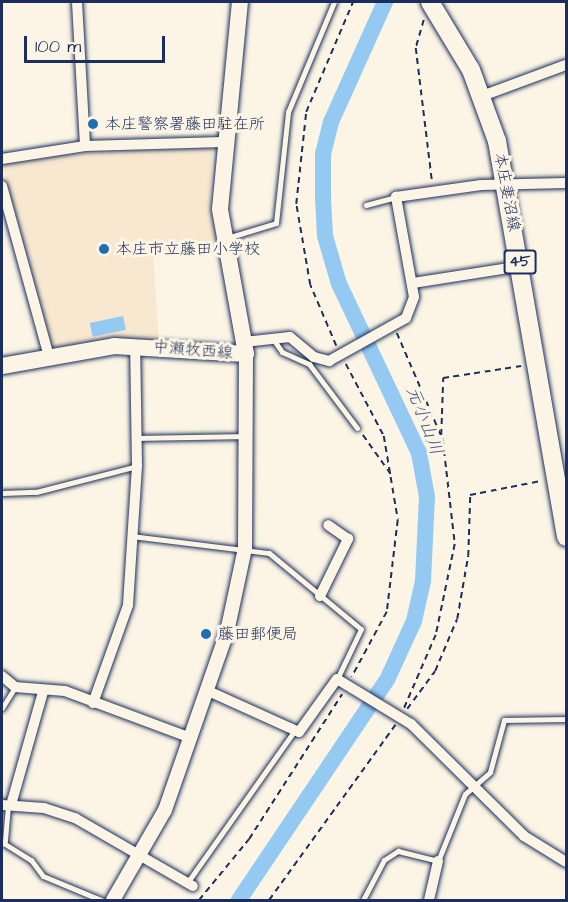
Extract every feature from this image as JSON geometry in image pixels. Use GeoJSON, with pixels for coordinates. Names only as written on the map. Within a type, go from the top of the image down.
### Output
{"type":"FeatureCollection","features":[{"type":"Feature","properties":{"kind":"main road","name":"中瀬牧西線"},"geometry":{"type":"LineString","coordinates":[[2,366],[135,345],[245,348],[222,239],[224,142],[240,2]]}},
{"type":"Feature","properties":{"kind":"main road","name":"本庄妻沼線"},"geometry":{"type":"LineString","coordinates":[[429,7],[482,96],[506,185],[536,364],[561,477],[567,537]]}},
{"type":"Feature","properties":{"kind":"street"},"geometry":{"type":"LineString","coordinates":[[77,2],[85,146]]}},
{"type":"Feature","properties":{"kind":"street"},"geometry":{"type":"LineString","coordinates":[[482,96],[567,65]]}},
{"type":"Feature","properties":{"kind":"street"},"geometry":{"type":"LineString","coordinates":[[2,159],[85,146],[224,142]]}},
{"type":"Feature","properties":{"kind":"street"},"geometry":{"type":"LineString","coordinates":[[113,900],[140,860],[165,810],[227,632],[245,548],[245,348],[272,338],[290,337],[323,360],[343,356],[392,327],[410,312],[413,283],[396,197],[433,191],[506,185],[567,183]]}},
{"type":"Feature","properties":{"kind":"street"},"geometry":{"type":"LineString","coordinates":[[2,186],[49,357]]}},
{"type":"Feature","properties":{"kind":"street"},"geometry":{"type":"LineString","coordinates":[[413,283],[521,266]]}},
{"type":"Feature","properties":{"kind":"street"},"geometry":{"type":"LineString","coordinates":[[93,703],[125,619],[137,466],[135,345]]}},
{"type":"Feature","properties":{"kind":"street"},"geometry":{"type":"LineString","coordinates":[[320,596],[348,539],[328,525]]}},
{"type":"Feature","properties":{"kind":"street"},"geometry":{"type":"LineString","coordinates":[[2,676],[15,687],[43,692],[65,691],[191,738]]}},
{"type":"Feature","properties":{"kind":"street"},"geometry":{"type":"LineString","coordinates":[[206,690],[299,732],[337,679],[398,716],[535,845],[567,862]]}},
{"type":"Feature","properties":{"kind":"street"},"geometry":{"type":"LineString","coordinates":[[43,692],[7,805],[75,818],[140,860],[190,885]]}},
{"type":"Feature","properties":{"kind":"street"},"geometry":{"type":"LineString","coordinates":[[429,900],[438,861]]}},
{"type":"Feature","properties":{"kind":"lane"},"geometry":{"type":"LineString","coordinates":[[222,239],[276,223],[288,112],[334,2]]}},
{"type":"Feature","properties":{"kind":"lane"},"geometry":{"type":"LineString","coordinates":[[366,205],[396,197]]}},
{"type":"Feature","properties":{"kind":"lane"},"geometry":{"type":"LineString","coordinates":[[272,338],[282,352],[309,364],[357,428]]}},
{"type":"Feature","properties":{"kind":"lane"},"geometry":{"type":"LineString","coordinates":[[136,438],[246,436]]}},
{"type":"Feature","properties":{"kind":"lane"},"geometry":{"type":"LineString","coordinates":[[2,493],[36,492],[137,466]]}},
{"type":"Feature","properties":{"kind":"lane"},"geometry":{"type":"LineString","coordinates":[[131,536],[245,548],[268,553],[361,629],[337,679]]}},
{"type":"Feature","properties":{"kind":"lane"},"geometry":{"type":"LineString","coordinates":[[2,708],[15,687]]}},
{"type":"Feature","properties":{"kind":"lane"},"geometry":{"type":"LineString","coordinates":[[363,900],[384,860],[398,851],[438,861],[473,785],[490,772],[504,720],[567,719]]}},
{"type":"Feature","properties":{"kind":"lane"},"geometry":{"type":"LineString","coordinates":[[190,885],[295,730]]}},
{"type":"Feature","properties":{"kind":"lane"},"geometry":{"type":"LineString","coordinates":[[7,805],[3,844],[31,860],[43,876],[101,900]]}},
{"type":"Feature","properties":{"kind":"path"},"geometry":{"type":"LineString","coordinates":[[199,900],[249,839],[348,687],[387,612],[397,558],[394,477],[378,422],[343,356],[310,285],[296,204],[306,112],[353,2]]}},
{"type":"Feature","properties":{"kind":"path"},"geometry":{"type":"LineString","coordinates":[[429,7],[416,48],[433,191]]}},
{"type":"Feature","properties":{"kind":"path"},"geometry":{"type":"LineString","coordinates":[[392,327],[441,435]]}},
{"type":"Feature","properties":{"kind":"path"},"geometry":{"type":"LineString","coordinates":[[398,716],[436,635],[455,544],[441,435],[443,378],[536,364]]}},
{"type":"Feature","properties":{"kind":"path"},"geometry":{"type":"LineString","coordinates":[[357,428],[394,477]]}},
{"type":"Feature","properties":{"kind":"path"},"geometry":{"type":"LineString","coordinates":[[269,900],[398,716],[435,671],[457,619],[468,556],[470,495],[561,477]]}},
{"type":"Feature","properties":{"kind":"shaded area","name":"本庄市立藤田小学校"},"geometry":{"type":"Polygon","coordinates":[[[212,147],[210,205],[217,245],[153,252],[159,343],[131,339],[50,348],[2,164],[63,155],[212,147]]]}},
{"type":"Feature","properties":{"kind":"water"},"geometry":{"type":"Polygon","coordinates":[[[123,316],[126,330],[93,337],[90,323],[123,316]]]}},
{"type":"Feature","properties":{"kind":"waterway","name":"元小山川"},"geometry":{"type":"LineString","coordinates":[[239,900],[387,680],[414,621],[423,581],[427,497],[419,453],[339,284],[325,236],[323,154],[331,122],[385,2]]}},
{"type":"Feature","properties":{"kind":"place","name":"本庄警察署藤田駐在所"},"geometry":{"type":"Point","coordinates":[93,124]}},
{"type":"Feature","properties":{"kind":"place","name":"本庄市立藤田小学校"},"geometry":{"type":"Point","coordinates":[104,249]}},
{"type":"Feature","properties":{"kind":"place","name":"藤田郵便局"},"geometry":{"type":"Point","coordinates":[206,634]}}]}
